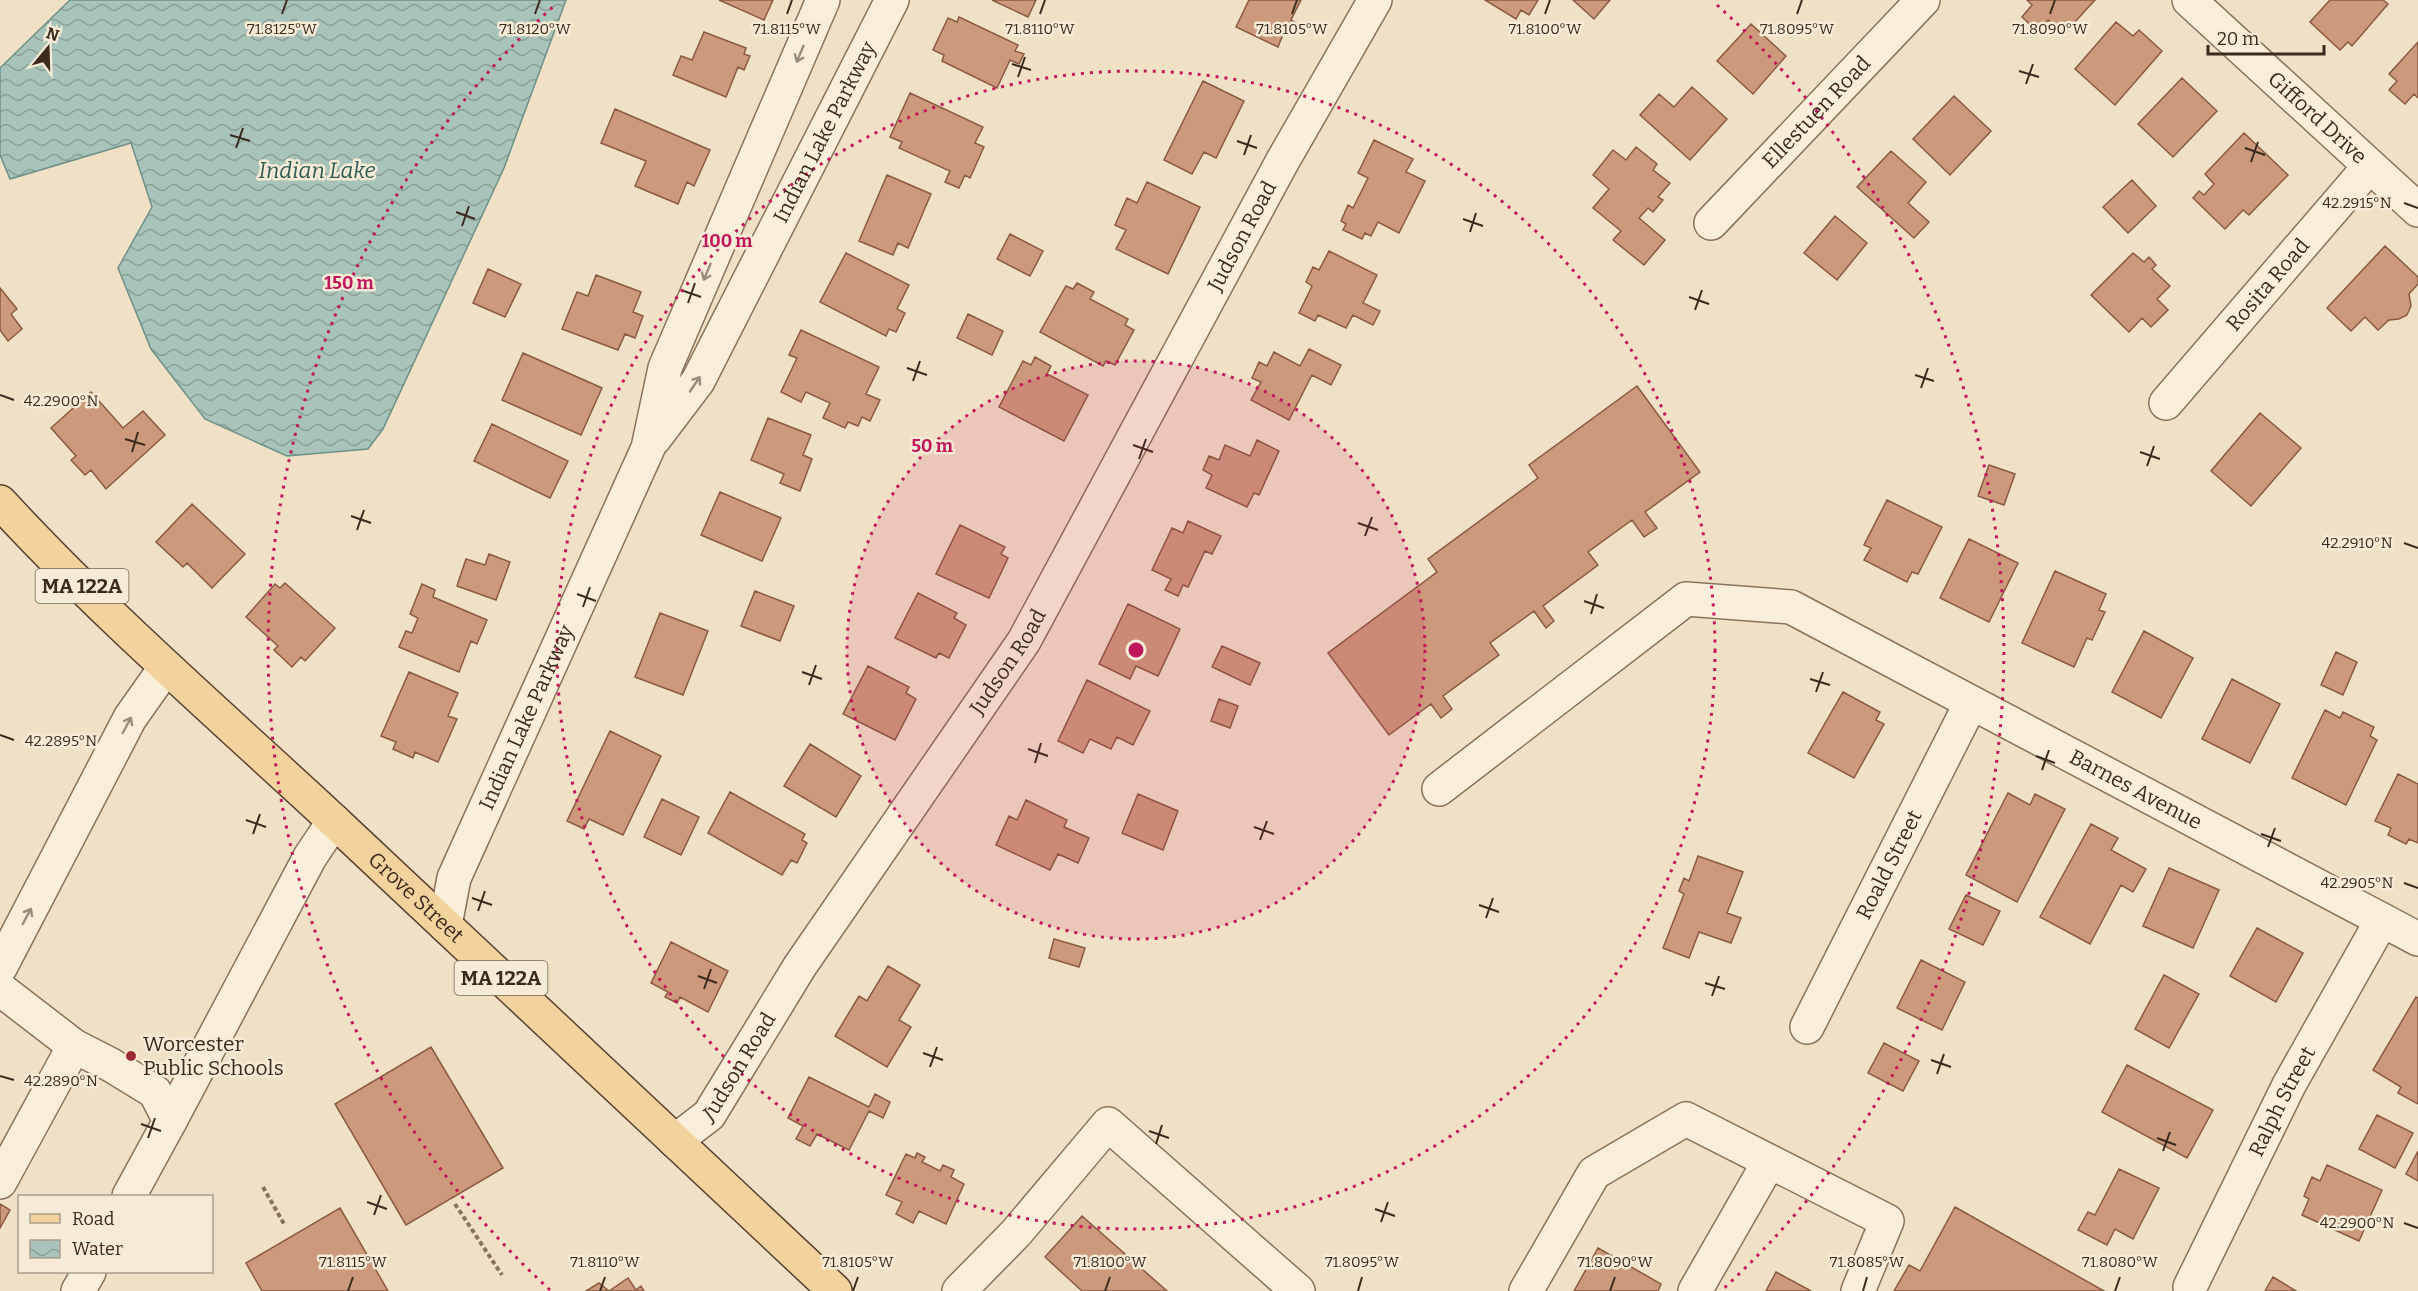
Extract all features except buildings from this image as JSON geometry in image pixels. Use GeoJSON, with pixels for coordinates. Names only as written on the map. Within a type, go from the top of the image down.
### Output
{"type":"FeatureCollection","features":[{"type":"Feature","properties":{"kind":"main road","name":"Grove Street"},"geometry":{"type":"LineString","coordinates":[[0,502],[44,549],[166,667],[334,820],[835,1291]]}},
{"type":"Feature","properties":{"kind":"street","name":"Indian Lake Parkway"},"geometry":{"type":"LineString","coordinates":[[445,925],[454,878],[648,448],[665,368],[823,0]]}},
{"type":"Feature","properties":{"kind":"street","name":"Indian Lake Parkway"},"geometry":{"type":"LineString","coordinates":[[648,448],[698,381],[892,0]]}},
{"type":"Feature","properties":{"kind":"street","name":"Judson Road"},"geometry":{"type":"LineString","coordinates":[[675,1141],[709,1115],[800,966],[1024,641],[1291,147],[1375,0]]}},
{"type":"Feature","properties":{"kind":"street","name":"Ellestuen Road"},"geometry":{"type":"LineString","coordinates":[[1711,223],[1923,0]]}},
{"type":"Feature","properties":{"kind":"street","name":"Gifford Drive"},"geometry":{"type":"LineString","coordinates":[[2189,0],[2418,210]]}},
{"type":"Feature","properties":{"kind":"street","name":"Rosita Road"},"geometry":{"type":"LineString","coordinates":[[2166,403],[2369,167]]}},
{"type":"Feature","properties":{"kind":"street","name":"Barnes Avenue"},"geometry":{"type":"LineString","coordinates":[[1439,789],[1686,599],[1791,607],[2418,939]]}},
{"type":"Feature","properties":{"kind":"street"},"geometry":{"type":"LineString","coordinates":[[0,968],[130,718],[166,667]]}},
{"type":"Feature","properties":{"kind":"street","name":"Roald Street"},"geometry":{"type":"LineString","coordinates":[[1806,1027],[1971,703]]}},
{"type":"Feature","properties":{"kind":"street"},"geometry":{"type":"LineString","coordinates":[[130,1195],[310,857],[334,820]]}},
{"type":"Feature","properties":{"kind":"street","name":"Ralph Street"},"geometry":{"type":"LineString","coordinates":[[2190,1287],[2289,1085],[2382,920]]}},
{"type":"Feature","properties":{"kind":"street"},"geometry":{"type":"LineString","coordinates":[[0,989],[74,1046],[155,1092],[170,1121]]}},
{"type":"Feature","properties":{"kind":"street"},"geometry":{"type":"LineString","coordinates":[[18,1196],[0,1183],[74,1046]]}},
{"type":"Feature","properties":{"kind":"street"},"geometry":{"type":"LineString","coordinates":[[1526,1291],[1594,1173],[1686,1119],[1887,1221],[1858,1291]]}},
{"type":"Feature","properties":{"kind":"street"},"geometry":{"type":"LineString","coordinates":[[959,1291],[1017,1233],[1108,1124],[1298,1291]]}},
{"type":"Feature","properties":{"kind":"street"},"geometry":{"type":"LineString","coordinates":[[1695,1291],[1768,1162]]}},
{"type":"Feature","properties":{"kind":"street"},"geometry":{"type":"LineString","coordinates":[[78,1291],[88,1273]]}},
{"type":"Feature","properties":{"kind":"path"},"geometry":{"type":"LineString","coordinates":[[263,1187],[284,1224]]}},
{"type":"Feature","properties":{"kind":"path"},"geometry":{"type":"LineString","coordinates":[[455,1204],[502,1275]]}},
{"type":"Feature","properties":{"kind":"water","name":"Indian Lake"},"geometry":{"type":"Polygon","coordinates":[[[70,0],[566,0],[504,168],[383,429],[368,449],[287,456],[205,419],[151,349],[118,268],[152,207],[131,143],[10,179],[0,155],[0,68],[70,0]]]}},
{"type":"Feature","properties":{"kind":"place","name":"Worcester Public Schools"},"geometry":{"type":"Point","coordinates":[131,1056]}}]}
